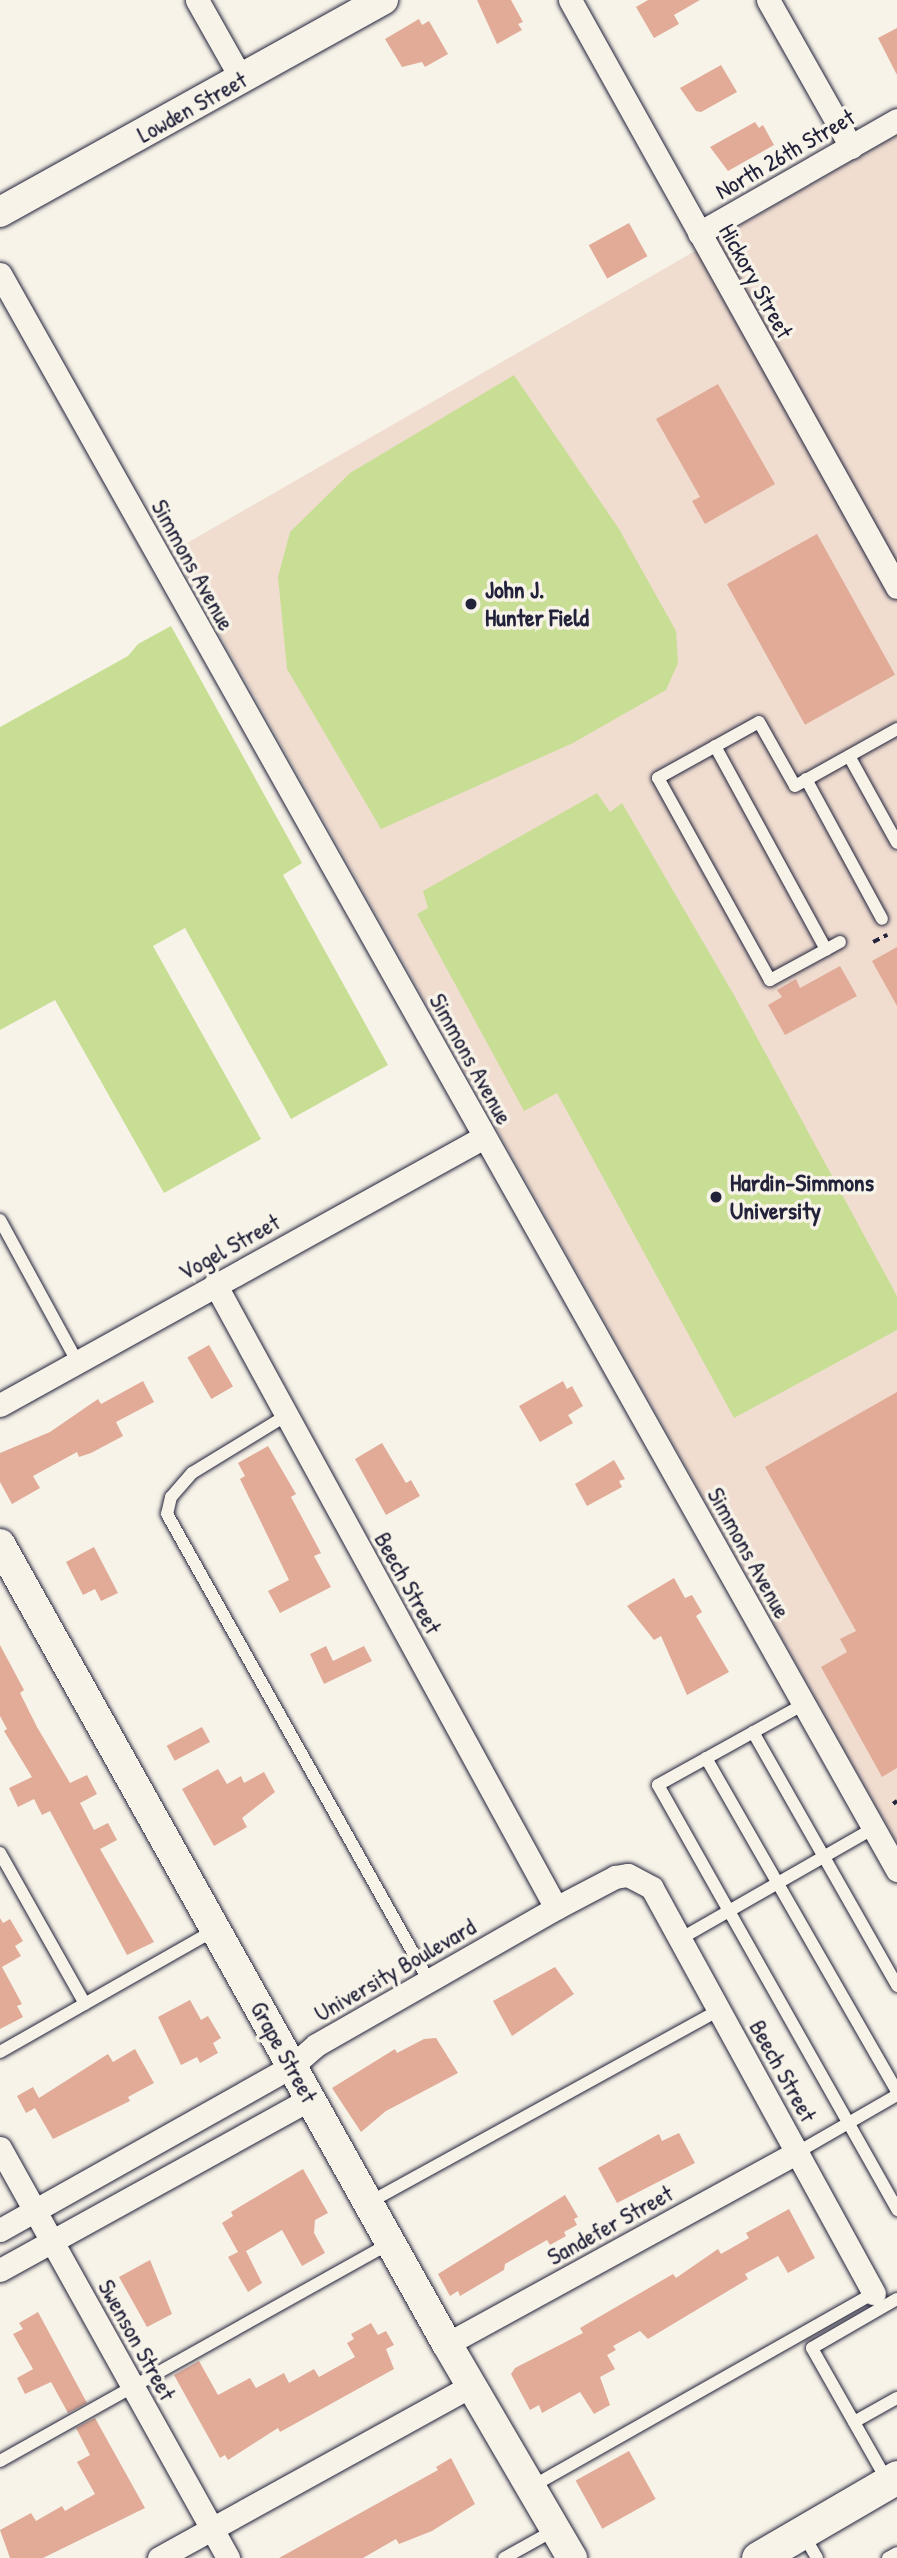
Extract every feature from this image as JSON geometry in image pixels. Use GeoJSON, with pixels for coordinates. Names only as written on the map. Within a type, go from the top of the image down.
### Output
{"type":"FeatureCollection","features":[{"type":"Feature","properties":{"kind":"main road"},"geometry":{"type":"LineString","coordinates":[[758,2558],[810,2545],[893,2480]]}},
{"type":"Feature","properties":{"kind":"street"},"geometry":{"type":"LineString","coordinates":[[197,0],[242,80]]}},
{"type":"Feature","properties":{"kind":"street","name":"Lowden Street"},"geometry":{"type":"LineString","coordinates":[[0,212],[383,0]]}},
{"type":"Feature","properties":{"kind":"street","name":"Hickory Street"},"geometry":{"type":"LineString","coordinates":[[570,0],[897,587]]}},
{"type":"Feature","properties":{"kind":"street"},"geometry":{"type":"LineString","coordinates":[[768,0],[851,146]]}},
{"type":"Feature","properties":{"kind":"street","name":"North 26th Street"},"geometry":{"type":"LineString","coordinates":[[699,233],[897,120]]}},
{"type":"Feature","properties":{"kind":"street","name":"Simmons Avenue"},"geometry":{"type":"LineString","coordinates":[[0,274],[803,1704],[894,1858]]}},
{"type":"Feature","properties":{"kind":"street","name":"Vogel Street"},"geometry":{"type":"LineString","coordinates":[[0,1405],[484,1137]]}},
{"type":"Feature","properties":{"kind":"street","name":"Beech Street"},"geometry":{"type":"LineString","coordinates":[[215,1284],[556,1908]]}},
{"type":"Feature","properties":{"kind":"street","name":"Grape Street"},"geometry":{"type":"LineString","coordinates":[[0,1544],[390,2243],[572,2558]]}},
{"type":"Feature","properties":{"kind":"street","name":"University Boulevard"},"geometry":{"type":"LineString","coordinates":[[0,2231],[292,2066],[316,2045],[556,1908],[615,1877],[640,1880]]}},
{"type":"Feature","properties":{"kind":"street","name":"Beech Street"},"geometry":{"type":"LineString","coordinates":[[640,1880],[652,1888],[874,2293]]}},
{"type":"Feature","properties":{"kind":"street"},"geometry":{"type":"LineString","coordinates":[[0,2270],[310,2099]]}},
{"type":"Feature","properties":{"kind":"street","name":"Swenson Street"},"geometry":{"type":"LineString","coordinates":[[0,2148],[228,2558]]}},
{"type":"Feature","properties":{"kind":"street","name":"Sandefer Street"},"geometry":{"type":"LineString","coordinates":[[447,2344],[798,2152]]}},
{"type":"Feature","properties":{"kind":"street"},"geometry":{"type":"LineString","coordinates":[[159,2558],[471,2386]]}},
{"type":"Feature","properties":{"kind":"lane"},"geometry":{"type":"LineString","coordinates":[[840,942],[770,980],[658,778],[759,722],[795,786],[897,729]]}},
{"type":"Feature","properties":{"kind":"lane"},"geometry":{"type":"LineString","coordinates":[[715,746],[826,950]]}},
{"type":"Feature","properties":{"kind":"lane"},"geometry":{"type":"LineString","coordinates":[[849,756],[897,843]]}},
{"type":"Feature","properties":{"kind":"lane"},"geometry":{"type":"LineString","coordinates":[[806,779],[882,919]]}},
{"type":"Feature","properties":{"kind":"lane"},"geometry":{"type":"LineString","coordinates":[[0,1220],[77,1361]]}},
{"type":"Feature","properties":{"kind":"lane"},"geometry":{"type":"LineString","coordinates":[[287,1415],[192,1473],[171,1497],[167,1514],[429,1981]]}},
{"type":"Feature","properties":{"kind":"lane"},"geometry":{"type":"LineString","coordinates":[[803,1704],[658,1784],[897,2210]]}},
{"type":"Feature","properties":{"kind":"lane"},"geometry":{"type":"LineString","coordinates":[[753,1732],[897,1986]]}},
{"type":"Feature","properties":{"kind":"lane"},"geometry":{"type":"LineString","coordinates":[[706,1758],[897,2093],[798,2152]]}},
{"type":"Feature","properties":{"kind":"lane"},"geometry":{"type":"LineString","coordinates":[[680,1938],[874,1828]]}},
{"type":"Feature","properties":{"kind":"lane"},"geometry":{"type":"LineString","coordinates":[[0,1853],[85,2004]]}},
{"type":"Feature","properties":{"kind":"lane"},"geometry":{"type":"LineString","coordinates":[[0,2052],[215,1930]]}},
{"type":"Feature","properties":{"kind":"lane"},"geometry":{"type":"LineString","coordinates":[[368,2203],[719,2010]]}},
{"type":"Feature","properties":{"kind":"lane"},"geometry":{"type":"LineString","coordinates":[[0,2461],[390,2243]]}},
{"type":"Feature","properties":{"kind":"lane"},"geometry":{"type":"LineString","coordinates":[[531,2487],[874,2293]]}},
{"type":"Feature","properties":{"kind":"lane"},"geometry":{"type":"LineString","coordinates":[[893,2480],[854,2422],[812,2348],[897,2299]]}},
{"type":"Feature","properties":{"kind":"lane"},"geometry":{"type":"LineString","coordinates":[[854,2422],[897,2398]]}},
{"type":"Feature","properties":{"kind":"lane"},"geometry":{"type":"LineString","coordinates":[[504,2558],[556,2529]]}},
{"type":"Feature","properties":{"kind":"lane"},"geometry":{"type":"LineString","coordinates":[[888,2558],[897,2553]]}},
{"type":"Feature","properties":{"kind":"shaded area","name":"Hardin-Simmons University"},"geometry":{"type":"Polygon","coordinates":[[[897,135],[897,1843],[173,551],[897,135]]]}},
{"type":"Feature","properties":{"kind":"green space","name":"John J. Hunter Field"},"geometry":{"type":"Polygon","coordinates":[[[514,375],[619,529],[676,631],[678,663],[666,690],[573,743],[381,829],[287,669],[278,577],[290,532],[350,473],[514,375]]]}},
{"type":"Feature","properties":{"kind":"green space"},"geometry":{"type":"Polygon","coordinates":[[[171,626],[302,863],[283,875],[388,1065],[291,1119],[185,928],[153,946],[261,1139],[164,1193],[55,1000],[0,1030],[0,727],[128,656],[138,644],[171,626]]]}},
{"type":"Feature","properties":{"kind":"green space"},"geometry":{"type":"Polygon","coordinates":[[[597,793],[610,812],[622,803],[734,995],[897,1296],[897,1330],[734,1418],[557,1093],[524,1111],[417,914],[428,908],[423,891],[597,793]]]}},
{"type":"Feature","properties":{"kind":"building"},"geometry":{"type":"Polygon","coordinates":[[[477,0],[511,0],[523,22],[518,24],[522,30],[497,44],[477,0]]]}},
{"type":"Feature","properties":{"kind":"building"},"geometry":{"type":"Polygon","coordinates":[[[648,0],[700,0],[674,15],[679,24],[654,38],[636,7],[648,0]]]}},
{"type":"Feature","properties":{"kind":"building"},"geometry":{"type":"Polygon","coordinates":[[[419,19],[422,25],[429,21],[448,54],[425,67],[422,62],[402,67],[385,39],[419,19]]]}},
{"type":"Feature","properties":{"kind":"building"},"geometry":{"type":"Polygon","coordinates":[[[897,28],[897,75],[878,38],[897,28]]]}},
{"type":"Feature","properties":{"kind":"building"},"geometry":{"type":"Polygon","coordinates":[[[721,65],[737,92],[701,112],[696,111],[680,88],[721,65]]]}},
{"type":"Feature","properties":{"kind":"building"},"geometry":{"type":"Polygon","coordinates":[[[755,122],[759,128],[763,125],[774,145],[728,171],[710,147],[755,122]]]}},
{"type":"Feature","properties":{"kind":"building"},"geometry":{"type":"Polygon","coordinates":[[[629,223],[647,256],[607,279],[589,245],[629,223]]]}},
{"type":"Feature","properties":{"kind":"building"},"geometry":{"type":"Polygon","coordinates":[[[718,384],[775,484],[705,524],[692,501],[700,497],[656,419],[718,384]]]}},
{"type":"Feature","properties":{"kind":"building"},"geometry":{"type":"Polygon","coordinates":[[[817,534],[895,675],[805,725],[727,584],[817,534]]]}},
{"type":"Feature","properties":{"kind":"building"},"geometry":{"type":"Polygon","coordinates":[[[897,947],[897,1006],[872,961],[897,947]]]}},
{"type":"Feature","properties":{"kind":"building"},"geometry":{"type":"Polygon","coordinates":[[[840,966],[857,996],[785,1035],[768,1005],[782,997],[777,990],[796,979],[800,988],[840,966]]]}},
{"type":"Feature","properties":{"kind":"building"},"geometry":{"type":"Polygon","coordinates":[[[209,1345],[233,1387],[211,1399],[187,1358],[209,1345]]]}},
{"type":"Feature","properties":{"kind":"building"},"geometry":{"type":"Polygon","coordinates":[[[143,1381],[154,1402],[116,1422],[123,1436],[91,1453],[79,1457],[77,1452],[33,1476],[40,1488],[12,1504],[0,1482],[0,1453],[50,1432],[98,1399],[101,1404],[143,1381]]]}},
{"type":"Feature","properties":{"kind":"building"},"geometry":{"type":"Polygon","coordinates":[[[563,1381],[567,1389],[572,1386],[583,1406],[568,1415],[573,1423],[540,1442],[519,1406],[563,1381]]]}},
{"type":"Feature","properties":{"kind":"building"},"geometry":{"type":"Polygon","coordinates":[[[897,1392],[897,1768],[882,1777],[821,1667],[847,1652],[840,1639],[856,1631],[765,1467],[897,1392]]]}},
{"type":"Feature","properties":{"kind":"building"},"geometry":{"type":"Polygon","coordinates":[[[382,1443],[406,1483],[411,1480],[420,1496],[386,1515],[355,1459],[382,1443]]]}},
{"type":"Feature","properties":{"kind":"building"},"geometry":{"type":"Polygon","coordinates":[[[268,1446],[296,1494],[291,1497],[321,1553],[314,1556],[331,1587],[280,1613],[268,1591],[289,1580],[240,1479],[245,1476],[238,1463],[268,1446]]]}},
{"type":"Feature","properties":{"kind":"building"},"geometry":{"type":"Polygon","coordinates":[[[614,1460],[625,1479],[619,1481],[622,1487],[587,1506],[575,1484],[614,1460]]]}},
{"type":"Feature","properties":{"kind":"building"},"geometry":{"type":"Polygon","coordinates":[[[94,1547],[118,1593],[101,1601],[95,1589],[83,1595],[66,1562],[94,1547]]]}},
{"type":"Feature","properties":{"kind":"building"},"geometry":{"type":"Polygon","coordinates":[[[674,1578],[685,1598],[692,1595],[702,1612],[696,1616],[729,1672],[687,1695],[661,1636],[654,1640],[627,1606],[674,1578]]]}},
{"type":"Feature","properties":{"kind":"building"},"geometry":{"type":"Polygon","coordinates":[[[0,1645],[24,1690],[20,1693],[37,1727],[70,1783],[87,1775],[97,1794],[80,1803],[94,1830],[108,1823],[117,1840],[100,1849],[154,1942],[127,1955],[50,1811],[42,1815],[34,1799],[18,1807],[9,1788],[32,1777],[4,1731],[7,1729],[0,1716],[0,1645]]]}},
{"type":"Feature","properties":{"kind":"building"},"geometry":{"type":"Polygon","coordinates":[[[326,1646],[333,1661],[364,1646],[372,1661],[324,1684],[310,1654],[326,1646]]]}},
{"type":"Feature","properties":{"kind":"building"},"geometry":{"type":"Polygon","coordinates":[[[202,1727],[210,1742],[175,1761],[167,1746],[202,1727]]]}},
{"type":"Feature","properties":{"kind":"building"},"geometry":{"type":"Polygon","coordinates":[[[218,1769],[227,1784],[241,1776],[244,1783],[264,1772],[275,1792],[242,1818],[247,1827],[214,1846],[182,1789],[218,1769]]]}},
{"type":"Feature","properties":{"kind":"building"},"geometry":{"type":"Polygon","coordinates":[[[0,1918],[3,1923],[10,1919],[23,1941],[15,1946],[21,1956],[2,1967],[22,2004],[17,2006],[23,2017],[0,2029],[0,1918]]]}},
{"type":"Feature","properties":{"kind":"building"},"geometry":{"type":"Polygon","coordinates":[[[555,1967],[574,1994],[512,2036],[493,2001],[555,1967]]]}},
{"type":"Feature","properties":{"kind":"building"},"geometry":{"type":"Polygon","coordinates":[[[190,2000],[201,2020],[208,2016],[221,2038],[213,2043],[218,2053],[200,2063],[197,2057],[181,2065],[158,2017],[190,2000]]]}},
{"type":"Feature","properties":{"kind":"building"},"geometry":{"type":"Polygon","coordinates":[[[436,2038],[458,2073],[386,2111],[361,2132],[332,2088],[395,2049],[397,2053],[424,2039],[436,2038]]]}},
{"type":"Feature","properties":{"kind":"building"},"geometry":{"type":"Polygon","coordinates":[[[135,2049],[154,2083],[128,2097],[130,2101],[53,2139],[35,2108],[26,2113],[17,2096],[33,2087],[39,2098],[108,2054],[113,2062],[135,2049]]]}},
{"type":"Feature","properties":{"kind":"building"},"geometry":{"type":"Polygon","coordinates":[[[679,2133],[695,2163],[617,2203],[598,2168],[659,2134],[662,2141],[679,2133]]]}},
{"type":"Feature","properties":{"kind":"building"},"geometry":{"type":"Polygon","coordinates":[[[303,2169],[328,2213],[315,2220],[314,2233],[325,2253],[302,2266],[282,2230],[246,2251],[262,2283],[248,2292],[228,2257],[238,2252],[222,2223],[233,2216],[231,2212],[303,2169]]]}},
{"type":"Feature","properties":{"kind":"building"},"geometry":{"type":"Polygon","coordinates":[[[565,2195],[578,2217],[574,2219],[577,2225],[564,2232],[566,2236],[550,2245],[547,2240],[505,2264],[504,2270],[460,2296],[458,2291],[450,2296],[438,2274],[565,2195]]]}},
{"type":"Feature","properties":{"kind":"building"},"geometry":{"type":"Polygon","coordinates":[[[789,2209],[815,2258],[788,2273],[778,2256],[745,2274],[748,2279],[648,2339],[640,2331],[613,2346],[616,2350],[607,2355],[615,2369],[600,2377],[610,2405],[594,2414],[580,2392],[542,2413],[539,2405],[530,2410],[511,2374],[515,2368],[583,2333],[580,2328],[673,2274],[676,2278],[718,2249],[721,2254],[749,2238],[746,2233],[789,2209]]]}},
{"type":"Feature","properties":{"kind":"building"},"geometry":{"type":"Polygon","coordinates":[[[150,2260],[172,2314],[147,2327],[119,2277],[150,2260]]]}},
{"type":"Feature","properties":{"kind":"building"},"geometry":{"type":"Polygon","coordinates":[[[38,2312],[87,2403],[68,2413],[51,2382],[25,2394],[17,2378],[33,2369],[13,2334],[23,2329],[19,2323],[38,2312]]]}},
{"type":"Feature","properties":{"kind":"building"},"geometry":{"type":"Polygon","coordinates":[[[371,2323],[378,2335],[386,2331],[394,2345],[386,2349],[394,2369],[280,2432],[278,2428],[228,2460],[225,2455],[220,2458],[174,2375],[199,2361],[218,2395],[250,2378],[256,2388],[284,2373],[289,2383],[314,2369],[319,2377],[355,2357],[347,2343],[354,2339],[351,2334],[371,2323]]]}},
{"type":"Feature","properties":{"kind":"building"},"geometry":{"type":"Polygon","coordinates":[[[95,2418],[145,2508],[43,2558],[10,2558],[0,2530],[31,2513],[36,2521],[62,2506],[65,2511],[95,2494],[77,2462],[90,2455],[76,2428],[95,2418]]]}},
{"type":"Feature","properties":{"kind":"building"},"geometry":{"type":"Polygon","coordinates":[[[629,2451],[656,2499],[602,2529],[576,2481],[629,2451]]]}},
{"type":"Feature","properties":{"kind":"building"},"geometry":{"type":"Polygon","coordinates":[[[451,2458],[475,2504],[432,2531],[399,2544],[396,2539],[363,2558],[279,2558],[438,2470],[436,2467],[451,2458]]]}},
{"type":"Feature","properties":{"kind":"place","name":"John J. Hunter Field"},"geometry":{"type":"Point","coordinates":[471,604]}},
{"type":"Feature","properties":{"kind":"place","name":"Hardin-Simmons University"},"geometry":{"type":"Point","coordinates":[716,1197]}}]}
